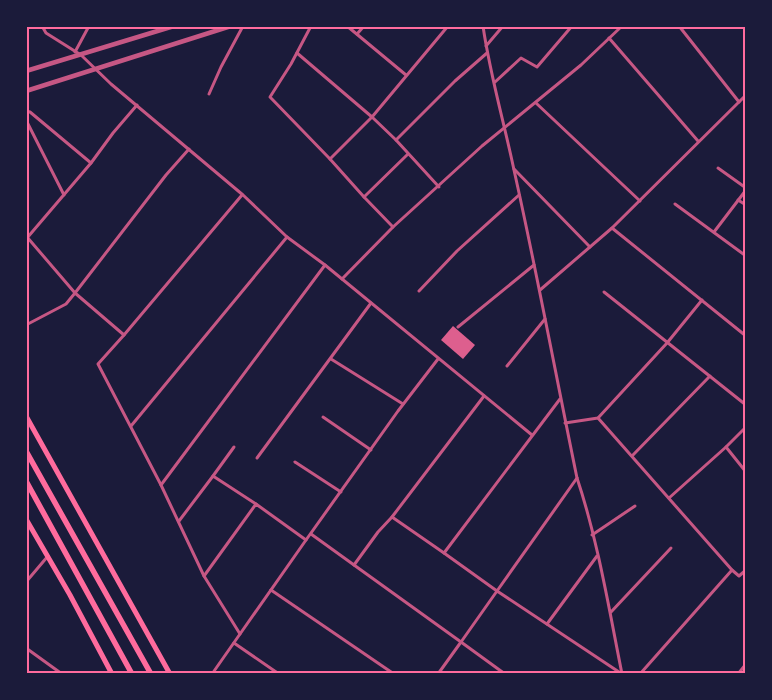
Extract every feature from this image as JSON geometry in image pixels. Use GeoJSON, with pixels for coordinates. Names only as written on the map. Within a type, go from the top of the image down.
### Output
{"type":"FeatureCollection","features":[{"type":"Feature","properties":{"kind":"highway"},"geometry":{"type":"LineString","coordinates":[[26,451],[151,674]]}},
{"type":"Feature","properties":{"kind":"highway"},"geometry":{"type":"LineString","coordinates":[[26,481],[132,674]]}},
{"type":"Feature","properties":{"kind":"main road"},"geometry":{"type":"LineString","coordinates":[[26,416],[170,674]]}},
{"type":"Feature","properties":{"kind":"main road"},"geometry":{"type":"LineString","coordinates":[[26,519],[70,595],[112,674]]}},
{"type":"Feature","properties":{"kind":"street"},"geometry":{"type":"LineString","coordinates":[[42,26],[46,33],[81,55],[111,84],[189,149],[288,237],[372,303],[532,435]]}},
{"type":"Feature","properties":{"kind":"street"},"geometry":{"type":"LineString","coordinates":[[74,52],[89,26]]}},
{"type":"Feature","properties":{"kind":"street"},"geometry":{"type":"LineString","coordinates":[[26,71],[174,26]]}},
{"type":"Feature","properties":{"kind":"street"},"geometry":{"type":"LineString","coordinates":[[26,91],[231,26]]}},
{"type":"Feature","properties":{"kind":"street"},"geometry":{"type":"LineString","coordinates":[[209,94],[243,26]]}},
{"type":"Feature","properties":{"kind":"street"},"geometry":{"type":"LineString","coordinates":[[311,26],[270,97],[393,227]]}},
{"type":"Feature","properties":{"kind":"street"},"geometry":{"type":"LineString","coordinates":[[347,26],[406,75]]}},
{"type":"Feature","properties":{"kind":"street"},"geometry":{"type":"LineString","coordinates":[[357,34],[364,26]]}},
{"type":"Feature","properties":{"kind":"street"},"geometry":{"type":"LineString","coordinates":[[330,159],[372,117],[448,26]]}},
{"type":"Feature","properties":{"kind":"street"},"geometry":{"type":"LineString","coordinates":[[483,26],[487,53],[540,291],[565,423],[610,612],[622,674]]}},
{"type":"Feature","properties":{"kind":"street"},"geometry":{"type":"LineString","coordinates":[[486,46],[503,26]]}},
{"type":"Feature","properties":{"kind":"street"},"geometry":{"type":"LineString","coordinates":[[494,82],[521,58],[537,67],[572,26]]}},
{"type":"Feature","properties":{"kind":"street"},"geometry":{"type":"LineString","coordinates":[[342,279],[393,227],[482,146],[504,130],[581,65],[622,26]]}},
{"type":"Feature","properties":{"kind":"street"},"geometry":{"type":"LineString","coordinates":[[679,26],[739,102]]}},
{"type":"Feature","properties":{"kind":"street"},"geometry":{"type":"LineString","coordinates":[[609,38],[699,142]]}},
{"type":"Feature","properties":{"kind":"street"},"geometry":{"type":"LineString","coordinates":[[297,53],[372,117],[439,187]]}},
{"type":"Feature","properties":{"kind":"street"},"geometry":{"type":"LineString","coordinates":[[396,140],[455,81],[487,53]]}},
{"type":"Feature","properties":{"kind":"street"},"geometry":{"type":"LineString","coordinates":[[540,291],[612,228],[746,95]]}},
{"type":"Feature","properties":{"kind":"street"},"geometry":{"type":"LineString","coordinates":[[536,103],[640,201]]}},
{"type":"Feature","properties":{"kind":"street"},"geometry":{"type":"LineString","coordinates":[[124,335],[74,293],[26,237],[91,163],[113,132],[137,105]]}},
{"type":"Feature","properties":{"kind":"street"},"geometry":{"type":"LineString","coordinates":[[26,111],[38,118],[91,163]]}},
{"type":"Feature","properties":{"kind":"street"},"geometry":{"type":"LineString","coordinates":[[26,120],[64,195]]}},
{"type":"Feature","properties":{"kind":"street"},"geometry":{"type":"LineString","coordinates":[[26,325],[66,304],[166,175],[189,149]]}},
{"type":"Feature","properties":{"kind":"street"},"geometry":{"type":"LineString","coordinates":[[364,197],[408,154]]}},
{"type":"Feature","properties":{"kind":"street"},"geometry":{"type":"LineString","coordinates":[[514,168],[590,247]]}},
{"type":"Feature","properties":{"kind":"street"},"geometry":{"type":"LineString","coordinates":[[714,232],[746,189],[718,168]]}},
{"type":"Feature","properties":{"kind":"street"},"geometry":{"type":"LineString","coordinates":[[240,634],[204,576],[161,485],[98,364],[242,195]]}},
{"type":"Feature","properties":{"kind":"street"},"geometry":{"type":"LineString","coordinates":[[419,291],[457,251],[519,195]]}},
{"type":"Feature","properties":{"kind":"street"},"geometry":{"type":"LineString","coordinates":[[738,200],[746,205]]}},
{"type":"Feature","properties":{"kind":"street"},"geometry":{"type":"LineString","coordinates":[[676,204],[746,256]]}},
{"type":"Feature","properties":{"kind":"street"},"geometry":{"type":"LineString","coordinates":[[612,228],[746,336]]}},
{"type":"Feature","properties":{"kind":"street"},"geometry":{"type":"LineString","coordinates":[[131,426],[288,237]]}},
{"type":"Feature","properties":{"kind":"street"},"geometry":{"type":"LineString","coordinates":[[161,485],[325,265]]}},
{"type":"Feature","properties":{"kind":"street"},"geometry":{"type":"LineString","coordinates":[[458,327],[534,265]]}},
{"type":"Feature","properties":{"kind":"street"},"geometry":{"type":"LineString","coordinates":[[604,292],[746,405]]}},
{"type":"Feature","properties":{"kind":"street"},"geometry":{"type":"LineString","coordinates":[[565,423],[598,418],[668,343],[702,300]]}},
{"type":"Feature","properties":{"kind":"street"},"geometry":{"type":"LineString","coordinates":[[257,458],[372,303]]}},
{"type":"Feature","properties":{"kind":"street"},"geometry":{"type":"LineString","coordinates":[[507,366],[545,319]]}},
{"type":"Feature","properties":{"kind":"street"},"geometry":{"type":"LineString","coordinates":[[331,358],[403,404]]}},
{"type":"Feature","properties":{"kind":"street"},"geometry":{"type":"LineString","coordinates":[[212,674],[403,404],[438,359]]}},
{"type":"Feature","properties":{"kind":"street"},"geometry":{"type":"LineString","coordinates":[[632,456],[710,376]]}},
{"type":"Feature","properties":{"kind":"street"},"geometry":{"type":"LineString","coordinates":[[354,565],[484,396]]}},
{"type":"Feature","properties":{"kind":"street"},"geometry":{"type":"LineString","coordinates":[[444,553],[560,399]]}},
{"type":"Feature","properties":{"kind":"street"},"geometry":{"type":"LineString","coordinates":[[323,417],[371,450]]}},
{"type":"Feature","properties":{"kind":"street"},"geometry":{"type":"LineString","coordinates":[[598,418],[732,570],[739,576],[746,570]]}},
{"type":"Feature","properties":{"kind":"street"},"geometry":{"type":"LineString","coordinates":[[669,498],[746,427]]}},
{"type":"Feature","properties":{"kind":"street"},"geometry":{"type":"LineString","coordinates":[[179,521],[234,447]]}},
{"type":"Feature","properties":{"kind":"street"},"geometry":{"type":"LineString","coordinates":[[726,447],[746,472]]}},
{"type":"Feature","properties":{"kind":"street"},"geometry":{"type":"LineString","coordinates":[[295,462],[341,492]]}},
{"type":"Feature","properties":{"kind":"street"},"geometry":{"type":"LineString","coordinates":[[213,476],[306,540]]}},
{"type":"Feature","properties":{"kind":"street"},"geometry":{"type":"LineString","coordinates":[[438,674],[577,478]]}},
{"type":"Feature","properties":{"kind":"street"},"geometry":{"type":"LineString","coordinates":[[204,576],[256,504]]}},
{"type":"Feature","properties":{"kind":"street"},"geometry":{"type":"LineString","coordinates":[[592,535],[635,506]]}},
{"type":"Feature","properties":{"kind":"street"},"geometry":{"type":"LineString","coordinates":[[392,517],[497,591],[622,674]]}},
{"type":"Feature","properties":{"kind":"street"},"geometry":{"type":"LineString","coordinates":[[311,534],[505,674]]}},
{"type":"Feature","properties":{"kind":"street"},"geometry":{"type":"LineString","coordinates":[[610,612],[671,548]]}},
{"type":"Feature","properties":{"kind":"street"},"geometry":{"type":"LineString","coordinates":[[547,624],[597,555]]}},
{"type":"Feature","properties":{"kind":"street"},"geometry":{"type":"LineString","coordinates":[[26,582],[48,556]]}},
{"type":"Feature","properties":{"kind":"street"},"geometry":{"type":"LineString","coordinates":[[640,674],[732,570]]}},
{"type":"Feature","properties":{"kind":"street"},"geometry":{"type":"LineString","coordinates":[[271,590],[394,674]]}},
{"type":"Feature","properties":{"kind":"street"},"geometry":{"type":"LineString","coordinates":[[234,642],[279,674]]}},
{"type":"Feature","properties":{"kind":"street"},"geometry":{"type":"LineString","coordinates":[[26,648],[62,674]]}},
{"type":"Feature","properties":{"kind":"street"},"geometry":{"type":"LineString","coordinates":[[738,674],[746,664]]}},
{"type":"Feature","properties":{"kind":"building"},"geometry":{"type":"Polygon","coordinates":[[[453,326],[475,345],[463,359],[441,340],[453,326]]]}}]}
